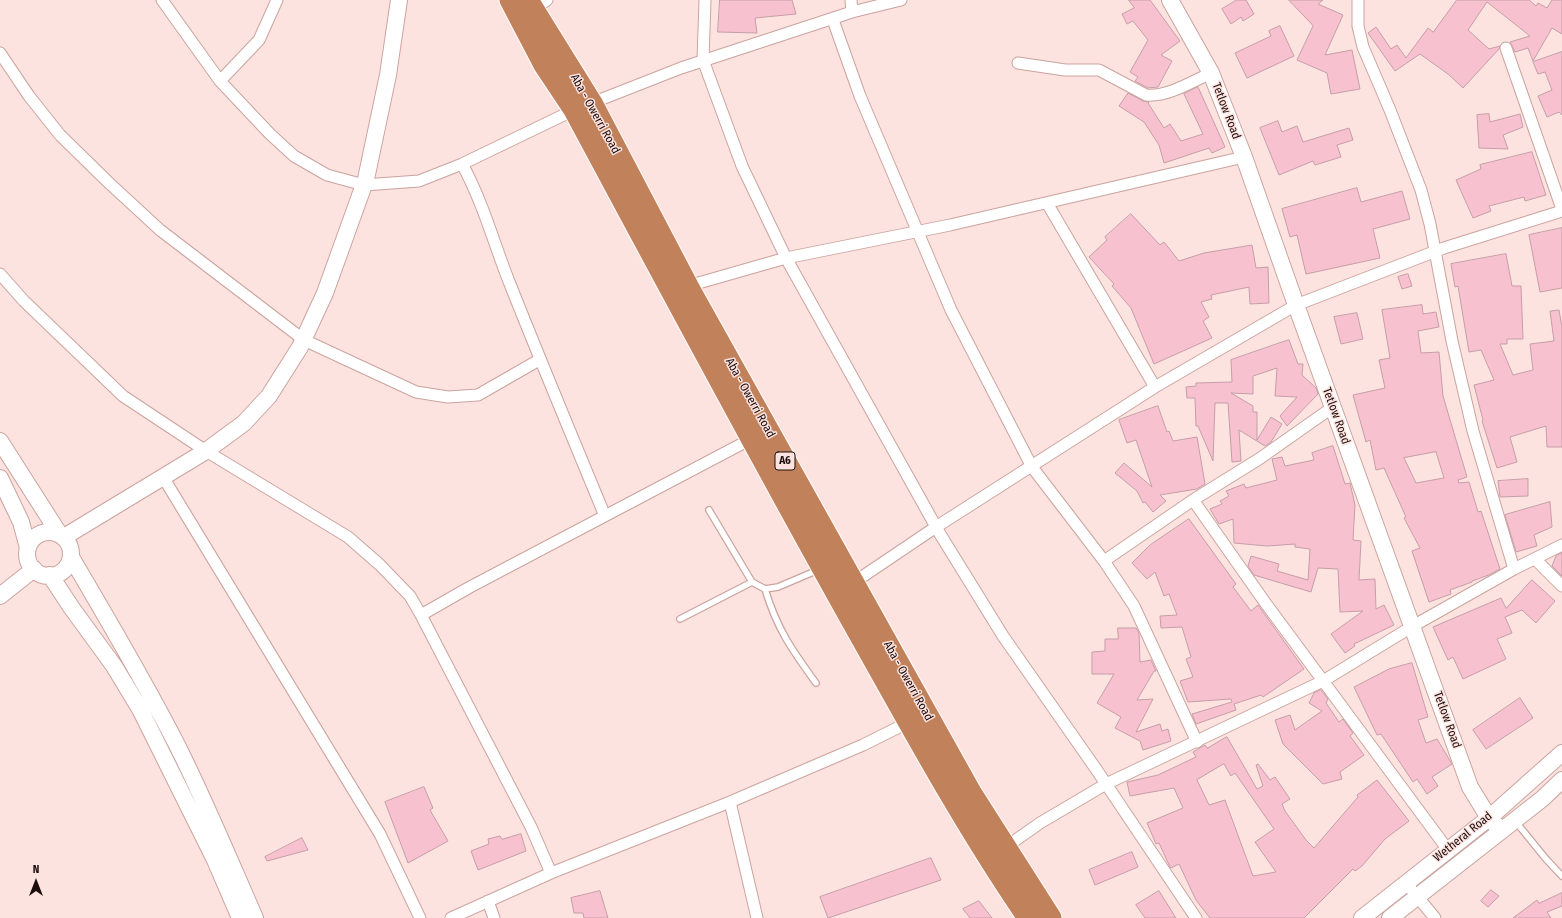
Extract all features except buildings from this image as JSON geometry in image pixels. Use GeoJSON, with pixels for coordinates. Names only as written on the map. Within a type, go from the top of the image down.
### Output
{"type":"FeatureCollection","features":[{"type":"Feature","properties":{"kind":"highway","name":"Aba - Owerri Road"},"geometry":{"type":"LineString","coordinates":[[510,0],[544,65],[583,107],[688,286],[845,588],[917,718],[997,852],[1028,918]]}},
{"type":"Feature","properties":{"kind":"highway","name":"Aba - Owerri Road"},"geometry":{"type":"LineString","coordinates":[[536,3],[583,107],[752,439],[823,568],[845,588]]}},
{"type":"Feature","properties":{"kind":"highway","name":"Aba - Owerri Road"},"geometry":{"type":"LineString","coordinates":[[997,852],[1051,918]]}},
{"type":"Feature","properties":{"kind":"street"},"geometry":{"type":"LineString","coordinates":[[162,0],[220,80],[270,134],[294,156],[327,175],[364,185],[419,181],[462,164],[583,107],[703,60],[833,20],[852,12],[901,0]]}},
{"type":"Feature","properties":{"kind":"street"},"geometry":{"type":"LineString","coordinates":[[220,80],[259,40],[277,0]]}},
{"type":"Feature","properties":{"kind":"street"},"geometry":{"type":"LineString","coordinates":[[62,536],[206,451],[244,422],[269,396],[304,340],[325,293],[364,185],[388,75],[399,0]]}},
{"type":"Feature","properties":{"kind":"street"},"geometry":{"type":"LineString","coordinates":[[705,0],[703,60],[742,166],[786,258],[936,527],[1003,636],[1106,784],[1196,918]]}},
{"type":"Feature","properties":{"kind":"street"},"geometry":{"type":"LineString","coordinates":[[851,0],[852,12]]}},
{"type":"Feature","properties":{"kind":"street","name":"Tetlow Road"},"geometry":{"type":"LineString","coordinates":[[1170,0],[1211,73],[1244,157],[1470,787],[1489,818],[1501,830]]}},
{"type":"Feature","properties":{"kind":"street"},"geometry":{"type":"LineString","coordinates":[[1358,0],[1358,26],[1363,47],[1390,110],[1421,190],[1452,341],[1473,432],[1514,569]]}},
{"type":"Feature","properties":{"kind":"street"},"geometry":{"type":"LineString","coordinates":[[833,20],[860,96],[916,232],[951,310],[1032,467],[1104,561],[1134,606],[1197,742]]}},
{"type":"Feature","properties":{"kind":"street"},"geometry":{"type":"LineString","coordinates":[[845,588],[936,527],[1155,387],[1296,305],[1434,251],[1562,210],[1506,48]]}},
{"type":"Feature","properties":{"kind":"street"},"geometry":{"type":"LineString","coordinates":[[0,53],[29,96],[60,135],[108,182],[160,230],[304,340],[416,392],[448,397],[478,394],[501,383],[539,360]]}},
{"type":"Feature","properties":{"kind":"street"},"geometry":{"type":"LineString","coordinates":[[1018,64],[1066,70],[1099,70],[1146,95],[1154,96],[1168,92],[1211,73]]}},
{"type":"Feature","properties":{"kind":"street"},"geometry":{"type":"LineString","coordinates":[[688,286],[786,258],[916,232],[1048,203],[1244,157]]}},
{"type":"Feature","properties":{"kind":"street"},"geometry":{"type":"LineString","coordinates":[[462,164],[474,186],[494,244],[539,360],[606,516]]}},
{"type":"Feature","properties":{"kind":"street"},"geometry":{"type":"LineString","coordinates":[[1048,203],[1155,387]]}},
{"type":"Feature","properties":{"kind":"street"},"geometry":{"type":"LineString","coordinates":[[0,274],[24,301],[112,387],[206,451],[348,537],[380,565],[405,591],[421,614],[531,827],[551,873]]}},
{"type":"Feature","properties":{"kind":"street"},"geometry":{"type":"LineString","coordinates":[[1104,561],[1193,500],[1258,460],[1333,407]]}},
{"type":"Feature","properties":{"kind":"street"},"geometry":{"type":"LineString","coordinates":[[421,614],[752,439]]}},
{"type":"Feature","properties":{"kind":"street"},"geometry":{"type":"LineString","coordinates":[[0,441],[70,546],[71,557],[127,653],[178,746],[208,808],[255,918]]}},
{"type":"Feature","properties":{"kind":"street"},"geometry":{"type":"LineString","coordinates":[[163,477],[380,834],[420,918]]}},
{"type":"Feature","properties":{"kind":"street"},"geometry":{"type":"LineString","coordinates":[[0,478],[21,522],[28,548],[29,561],[34,569],[40,573],[50,575],[64,570],[71,557]]}},
{"type":"Feature","properties":{"kind":"street"},"geometry":{"type":"LineString","coordinates":[[1193,500],[1264,601],[1448,850]]}},
{"type":"Feature","properties":{"kind":"street"},"geometry":{"type":"LineString","coordinates":[[28,548],[32,540],[43,533],[52,532],[62,536]]}},
{"type":"Feature","properties":{"kind":"street"},"geometry":{"type":"LineString","coordinates":[[997,852],[1040,823],[1106,784],[1197,742],[1323,680],[1413,626],[1514,569],[1562,545]]}},
{"type":"Feature","properties":{"kind":"street"},"geometry":{"type":"LineString","coordinates":[[1535,559],[1562,586]]}},
{"type":"Feature","properties":{"kind":"street"},"geometry":{"type":"LineString","coordinates":[[0,596],[34,569]]}},
{"type":"Feature","properties":{"kind":"street"},"geometry":{"type":"LineString","coordinates":[[50,575],[71,607],[114,666],[140,708],[212,854],[240,918]]}},
{"type":"Feature","properties":{"kind":"street"},"geometry":{"type":"LineString","coordinates":[[451,918],[551,873],[730,802],[863,745],[917,718]]}},
{"type":"Feature","properties":{"kind":"street","name":"Wetheral Road"},"geometry":{"type":"LineString","coordinates":[[1362,918],[1489,818],[1562,753]]}},
{"type":"Feature","properties":{"kind":"street","name":"Wetheral Road"},"geometry":{"type":"LineString","coordinates":[[1390,918],[1542,799],[1562,780]]}},
{"type":"Feature","properties":{"kind":"street"},"geometry":{"type":"LineString","coordinates":[[730,802],[758,918]]}},
{"type":"Feature","properties":{"kind":"street"},"geometry":{"type":"LineString","coordinates":[[1406,883],[1435,918]]}},
{"type":"Feature","properties":{"kind":"street"},"geometry":{"type":"LineString","coordinates":[[488,901],[494,918]]}},
{"type":"Feature","properties":{"kind":"lane"},"geometry":{"type":"LineString","coordinates":[[709,510],[752,582],[764,589],[778,587],[823,568]]}},
{"type":"Feature","properties":{"kind":"lane"},"geometry":{"type":"LineString","coordinates":[[680,619],[752,582]]}},
{"type":"Feature","properties":{"kind":"lane"},"geometry":{"type":"LineString","coordinates":[[764,589],[773,616],[788,645],[816,683]]}},
{"type":"Feature","properties":{"kind":"lane"},"geometry":{"type":"LineString","coordinates":[[1515,820],[1546,859],[1562,876]]}}]}
